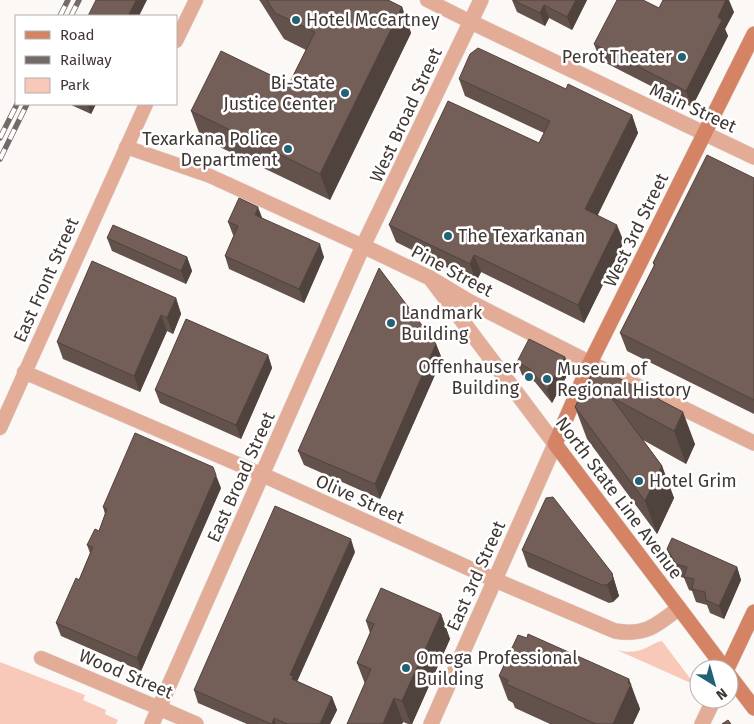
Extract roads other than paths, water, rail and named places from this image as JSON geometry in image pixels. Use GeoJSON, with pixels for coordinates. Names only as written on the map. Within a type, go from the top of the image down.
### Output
{"type":"FeatureCollection","features":[{"type":"Feature","properties":{"kind":"main road","name":"West 3rd Street"},"geometry":{"type":"LineString","coordinates":[[555,444],[590,363],[754,34]]}},
{"type":"Feature","properties":{"kind":"main road","name":"North State Line Avenue"},"geometry":{"type":"LineString","coordinates":[[555,444],[718,659]]}},
{"type":"Feature","properties":{"kind":"main road"},"geometry":{"type":"LineString","coordinates":[[731,659],[754,612]]}},
{"type":"Feature","properties":{"kind":"main road"},"geometry":{"type":"LineString","coordinates":[[739,688],[754,708]]}},
{"type":"Feature","properties":{"kind":"street"},"geometry":{"type":"LineString","coordinates":[[178,37],[196,0]]}},
{"type":"Feature","properties":{"kind":"street","name":"Main Street"},"geometry":{"type":"LineString","coordinates":[[427,0],[754,158]]}},
{"type":"Feature","properties":{"kind":"street","name":"West Broad Street"},"geometry":{"type":"LineString","coordinates":[[363,246],[481,0]]}},
{"type":"Feature","properties":{"kind":"street","name":"East Front Street"},"geometry":{"type":"LineString","coordinates":[[0,428],[146,105]]}},
{"type":"Feature","properties":{"kind":"street","name":"Pine Street"},"geometry":{"type":"LineString","coordinates":[[126,146],[210,176],[363,246],[430,278],[470,302],[590,363],[754,443]]}},
{"type":"Feature","properties":{"kind":"street","name":"East Broad Street"},"geometry":{"type":"LineString","coordinates":[[152,724],[363,246]]}},
{"type":"Feature","properties":{"kind":"street","name":"North State Line Avenue"},"geometry":{"type":"LineString","coordinates":[[430,278],[555,444]]}},
{"type":"Feature","properties":{"kind":"street","name":"Olive Street"},"geometry":{"type":"LineString","coordinates":[[24,372],[263,475],[614,632],[630,634],[644,631],[660,622],[678,608]]}},
{"type":"Feature","properties":{"kind":"street","name":"East 3rd Street"},"geometry":{"type":"LineString","coordinates":[[431,724],[555,444]]}},
{"type":"Feature","properties":{"kind":"street","name":"Wood Street"},"geometry":{"type":"LineString","coordinates":[[41,658],[196,724]]}},
{"type":"Feature","properties":{"kind":"street"},"geometry":{"type":"LineString","coordinates":[[702,724],[709,709]]}},
{"type":"Feature","properties":{"kind":"railway"},"geometry":{"type":"LineString","coordinates":[[60,15],[68,0]]}},
{"type":"Feature","properties":{"kind":"railway"},"geometry":{"type":"LineString","coordinates":[[72,15],[79,0]]}},
{"type":"Feature","properties":{"kind":"railway"},"geometry":{"type":"LineString","coordinates":[[0,138],[16,105]]}},
{"type":"Feature","properties":{"kind":"railway"},"geometry":{"type":"LineString","coordinates":[[0,159],[27,105]]}},
{"type":"Feature","properties":{"kind":"place","name":"Hotel McCartney"},"geometry":{"type":"Point","coordinates":[296,20]}},
{"type":"Feature","properties":{"kind":"place","name":"Perot Theater"},"geometry":{"type":"Point","coordinates":[682,57]}},
{"type":"Feature","properties":{"kind":"place","name":"Bi-State Justice Center"},"geometry":{"type":"Point","coordinates":[345,93]}},
{"type":"Feature","properties":{"kind":"place","name":"Texarkana Police Department"},"geometry":{"type":"Point","coordinates":[288,149]}},
{"type":"Feature","properties":{"kind":"place","name":"The Texarkanan"},"geometry":{"type":"Point","coordinates":[448,236]}},
{"type":"Feature","properties":{"kind":"place","name":"Landmark Building"},"geometry":{"type":"Point","coordinates":[391,323]}},
{"type":"Feature","properties":{"kind":"place","name":"Offenhauser Building"},"geometry":{"type":"Point","coordinates":[529,377]}},
{"type":"Feature","properties":{"kind":"place","name":"Museum of Regional History"},"geometry":{"type":"Point","coordinates":[547,379]}},
{"type":"Feature","properties":{"kind":"place","name":"Hotel Grim"},"geometry":{"type":"Point","coordinates":[639,481]}},
{"type":"Feature","properties":{"kind":"place","name":"Omega Professional Building"},"geometry":{"type":"Point","coordinates":[406,668]}}]}
